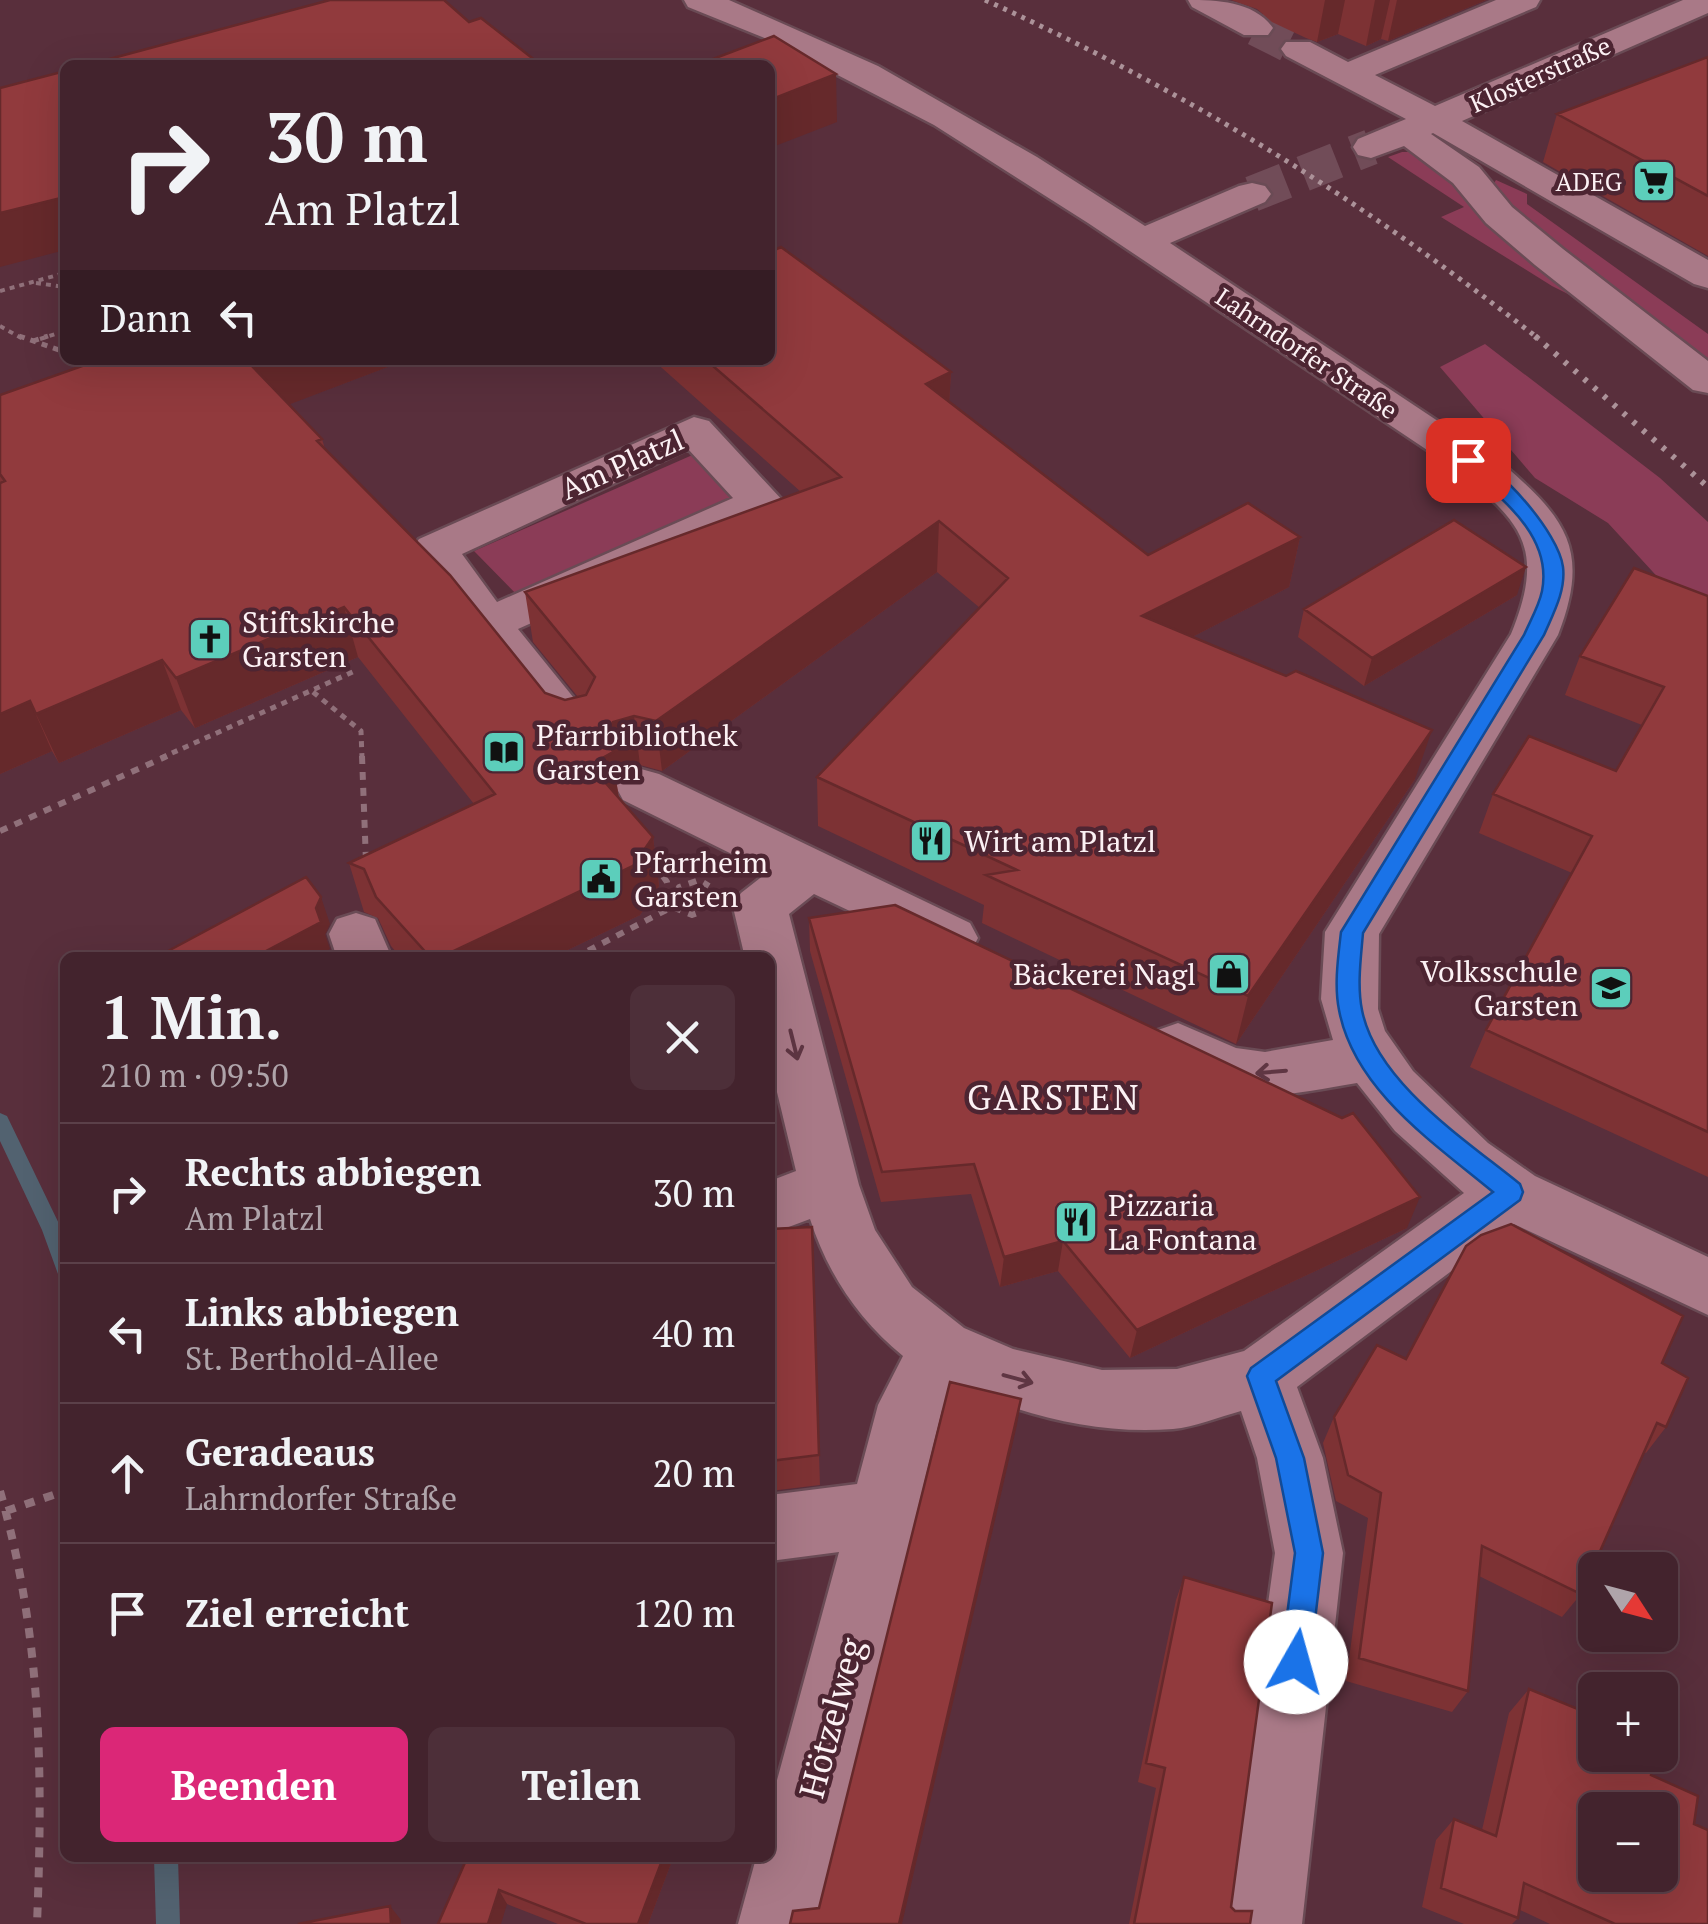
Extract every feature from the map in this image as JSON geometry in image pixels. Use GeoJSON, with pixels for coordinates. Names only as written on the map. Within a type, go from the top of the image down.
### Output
{"type":"FeatureCollection","features":[{"type":"Feature","properties":{"kind":"street","name":"Lahrndorfer Straße"},"geometry":{"type":"LineString","coordinates":[[700,0],[869,75],[932,110],[1140,242],[1502,486],[1531,516],[1554,565],[1552,594],[1534,635],[1352,932],[1350,1012],[1367,1058]]}},
{"type":"Feature","properties":{"kind":"street"},"geometry":{"type":"LineString","coordinates":[[1204,0],[1256,28]]}},
{"type":"Feature","properties":{"kind":"street"},"geometry":{"type":"LineString","coordinates":[[1348,74],[1524,0]]}},
{"type":"Feature","properties":{"kind":"street"},"geometry":{"type":"LineString","coordinates":[[1638,0],[1696,8]]}},
{"type":"Feature","properties":{"kind":"street","name":"Klosterstraße"},"geometry":{"type":"LineString","coordinates":[[1404,134],[1696,8]]}},
{"type":"Feature","properties":{"kind":"street"},"geometry":{"type":"LineString","coordinates":[[1298,49],[1348,74],[1404,134],[1450,160],[1511,226],[1708,381]]}},
{"type":"Feature","properties":{"kind":"street"},"geometry":{"type":"LineString","coordinates":[[1404,134],[1708,276]]}},
{"type":"Feature","properties":{"kind":"street"},"geometry":{"type":"LineString","coordinates":[[1140,242],[1252,194]]}},
{"type":"Feature","properties":{"kind":"street","name":"Am Platzl"},"geometry":{"type":"LineString","coordinates":[[488,624],[762,502],[694,430],[434,549],[488,624],[574,729]]}},
{"type":"Feature","properties":{"kind":"street"},"geometry":{"type":"LineString","coordinates":[[641,788],[1000,962]]}},
{"type":"Feature","properties":{"kind":"street"},"geometry":{"type":"LineString","coordinates":[[756,952],[740,899],[808,870]]}},
{"type":"Feature","properties":{"kind":"street"},"geometry":{"type":"LineString","coordinates":[[775,1011],[848,1241],[890,1306],[940,1348],[1007,1377],[1102,1400],[1177,1399],[1261,1376],[1511,1192]]}},
{"type":"Feature","properties":{"kind":"street"},"geometry":{"type":"LineString","coordinates":[[1140,1028],[1228,1070],[1265,1075],[1367,1058],[1418,1116],[1511,1192],[1708,1287]]}},
{"type":"Feature","properties":{"kind":"street"},"geometry":{"type":"LineString","coordinates":[[775,1206],[829,1185]]}},
{"type":"Feature","properties":{"kind":"street","name":"Hötzelweg"},"geometry":{"type":"LineString","coordinates":[[778,1924],[911,1405],[940,1348]]}},
{"type":"Feature","properties":{"kind":"street"},"geometry":{"type":"LineString","coordinates":[[1261,1376],[1290,1458],[1309,1553],[1271,1921]]}},
{"type":"Feature","properties":{"kind":"street"},"geometry":{"type":"LineString","coordinates":[[775,1527],[886,1512]]}},
{"type":"Feature","properties":{"kind":"path"},"geometry":{"type":"LineString","coordinates":[[0,291],[60,274]]}},
{"type":"Feature","properties":{"kind":"path"},"geometry":{"type":"LineString","coordinates":[[30,282],[60,286]]}},
{"type":"Feature","properties":{"kind":"path"},"geometry":{"type":"LineString","coordinates":[[0,326],[29,342],[60,351]]}},
{"type":"Feature","properties":{"kind":"path"},"geometry":{"type":"LineString","coordinates":[[29,342],[60,333]]}},
{"type":"Feature","properties":{"kind":"path"},"geometry":{"type":"LineString","coordinates":[[0,832],[358,670]]}},
{"type":"Feature","properties":{"kind":"path"},"geometry":{"type":"LineString","coordinates":[[313,692],[362,730],[366,871],[344,912],[360,946]]}},
{"type":"Feature","properties":{"kind":"path"},"geometry":{"type":"LineString","coordinates":[[641,788],[633,811],[638,842],[667,882],[672,907]]}},
{"type":"Feature","properties":{"kind":"path"},"geometry":{"type":"LineString","coordinates":[[586,952],[672,907],[680,886],[699,880],[740,899]]}},
{"type":"Feature","properties":{"kind":"path"},"geometry":{"type":"LineString","coordinates":[[672,907],[692,915],[740,899]]}},
{"type":"Feature","properties":{"kind":"path"},"geometry":{"type":"LineString","coordinates":[[0,1492],[27,1587],[41,1684],[37,1924]]}},
{"type":"Feature","properties":{"kind":"path"},"geometry":{"type":"LineString","coordinates":[[6,1511],[60,1493]]}},
{"type":"Feature","properties":{"kind":"shaded area"},"geometry":{"type":"Polygon","coordinates":[[[1416,152],[1620,320],[1552,286],[1441,217],[1464,207],[1388,157],[1416,152]]]}},
{"type":"Feature","properties":{"kind":"shaded area"},"geometry":{"type":"Polygon","coordinates":[[[1496,180],[1527,194],[1527,204],[1708,334],[1708,364],[1523,227],[1493,185],[1496,180]]]}},
{"type":"Feature","properties":{"kind":"shaded area"},"geometry":{"type":"Polygon","coordinates":[[[1485,344],[1660,478],[1708,522],[1708,632],[1608,523],[1535,478],[1440,367],[1485,344]]]}},
{"type":"Feature","properties":{"kind":"shaded area"},"geometry":{"type":"Polygon","coordinates":[[[697,453],[746,497],[521,599],[474,551],[697,453]]]}},
{"type":"Feature","properties":{"kind":"building"},"geometry":{"type":"Polygon","coordinates":[[[330,0],[444,0],[469,22],[481,18],[535,60],[106,60],[330,0]]]}},
{"type":"Feature","properties":{"kind":"building"},"geometry":{"type":"Polygon","coordinates":[[[774,36],[836,74],[775,98],[775,60],[710,60],[774,36]]]}},
{"type":"Feature","properties":{"kind":"building"},"geometry":{"type":"Polygon","coordinates":[[[1708,57],[1708,196],[1557,114],[1708,57]]]}},
{"type":"Feature","properties":{"kind":"building"},"geometry":{"type":"Polygon","coordinates":[[[60,72],[60,198],[0,213],[0,88],[60,72]]]}},
{"type":"Feature","properties":{"kind":"building"},"geometry":{"type":"Polygon","coordinates":[[[781,247],[951,372],[926,384],[1148,555],[1248,503],[1300,537],[1142,616],[1286,676],[1296,671],[1432,730],[1248,996],[986,875],[1017,870],[817,777],[1008,578],[939,521],[656,721],[634,716],[613,722],[606,736],[613,752],[590,765],[653,837],[633,866],[452,952],[426,952],[376,897],[364,869],[349,863],[495,794],[344,607],[176,678],[162,660],[36,714],[30,701],[0,714],[0,483],[5,481],[0,474],[0,395],[85,365],[251,365],[322,439],[317,441],[450,575],[545,693],[565,700],[586,695],[595,677],[525,592],[841,477],[712,365],[775,365],[775,250],[781,247]]]}},
{"type":"Feature","properties":{"kind":"building"},"geometry":{"type":"Polygon","coordinates":[[[1454,520],[1526,567],[1372,658],[1304,609],[1454,520]]]}},
{"type":"Feature","properties":{"kind":"building"},"geometry":{"type":"Polygon","coordinates":[[[1634,568],[1708,596],[1708,1132],[1486,1030],[1592,836],[1493,794],[1529,736],[1616,771],[1664,687],[1580,656],[1634,568]]]}},
{"type":"Feature","properties":{"kind":"building"},"geometry":{"type":"Polygon","coordinates":[[[306,877],[321,897],[316,908],[321,922],[264,952],[166,952],[306,877]]]}},
{"type":"Feature","properties":{"kind":"building"},"geometry":{"type":"Polygon","coordinates":[[[895,905],[1342,1118],[1353,1113],[1420,1197],[1137,1330],[1063,1241],[1004,1257],[974,1164],[882,1172],[809,918],[895,905]]]}},
{"type":"Feature","properties":{"kind":"building"},"geometry":{"type":"Polygon","coordinates":[[[1511,1224],[1683,1316],[1662,1363],[1688,1378],[1666,1427],[1657,1423],[1600,1552],[1578,1552],[1578,1593],[1482,1546],[1468,1691],[1359,1658],[1381,1493],[1348,1475],[1334,1417],[1377,1345],[1406,1359],[1466,1246],[1481,1235],[1511,1224]]]}},
{"type":"Feature","properties":{"kind":"building"},"geometry":{"type":"Polygon","coordinates":[[[812,1227],[819,1455],[775,1460],[775,1229],[812,1227]]]}},
{"type":"Feature","properties":{"kind":"building"},"geometry":{"type":"Polygon","coordinates":[[[950,1382],[1021,1399],[899,1924],[790,1924],[793,1911],[819,1908],[950,1382]]]}},
{"type":"Feature","properties":{"kind":"building"},"geometry":{"type":"Polygon","coordinates":[[[1184,1577],[1272,1603],[1231,1907],[1235,1911],[1252,1911],[1250,1924],[1134,1924],[1165,1768],[1146,1763],[1184,1577]]]}},
{"type":"Feature","properties":{"kind":"building"},"geometry":{"type":"Polygon","coordinates":[[[1529,1689],[1578,1709],[1578,1772],[1652,1772],[1698,1796],[1694,1824],[1708,1830],[1708,1924],[1615,1924],[1524,1883],[1518,1918],[1441,1888],[1454,1819],[1496,1836],[1529,1689]]]}},
{"type":"Feature","properties":{"kind":"building"},"geometry":{"type":"Polygon","coordinates":[[[465,1862],[661,1862],[638,1924],[586,1924],[499,1890],[488,1924],[438,1924],[465,1862]]]}},
{"type":"Feature","properties":{"kind":"building"},"geometry":{"type":"Polygon","coordinates":[[[390,1906],[391,1924],[298,1924],[390,1906]]]}},
{"type":"Feature","properties":{"kind":"waterway"},"geometry":{"type":"LineString","coordinates":[[0,1121],[60,1253]]}},
{"type":"Feature","properties":{"kind":"waterway"},"geometry":{"type":"LineString","coordinates":[[166,1862],[168,1924]]}},
{"type":"Feature","properties":{"kind":"tunnel"},"geometry":{"type":"LineString","coordinates":[[1256,28],[1298,49]]}},
{"type":"Feature","properties":{"kind":"tunnel"},"geometry":{"type":"LineString","coordinates":[[1252,194],[1371,147]]}},
{"type":"Feature","properties":{"kind":"railway"},"geometry":{"type":"LineString","coordinates":[[985,0],[1134,73],[1272,152],[1406,240],[1539,339]]}},
{"type":"Feature","properties":{"kind":"railway"},"geometry":{"type":"LineString","coordinates":[[1535,336],[1708,487]]}},
{"type":"Feature","properties":{"kind":"place","name":"ADEG"},"geometry":{"type":"Point","coordinates":[1654,181]}},
{"type":"Feature","properties":{"kind":"place","name":"Stiftskirche Garsten"},"geometry":{"type":"Point","coordinates":[210,639]}},
{"type":"Feature","properties":{"kind":"place","name":"Pfarrbibliothek Garsten"},"geometry":{"type":"Point","coordinates":[504,752]}},
{"type":"Feature","properties":{"kind":"place","name":"Wirt am Platzl"},"geometry":{"type":"Point","coordinates":[931,841]}},
{"type":"Feature","properties":{"kind":"place","name":"Pfarrheim Garsten"},"geometry":{"type":"Point","coordinates":[601,879]}},
{"type":"Feature","properties":{"kind":"place","name":"Bäckerei Nagl"},"geometry":{"type":"Point","coordinates":[1229,974]}},
{"type":"Feature","properties":{"kind":"place","name":"Volksschule Garsten"},"geometry":{"type":"Point","coordinates":[1611,988]}},
{"type":"Feature","properties":{"kind":"place","name":"Pizzaria La Fontana"},"geometry":{"type":"Point","coordinates":[1076,1222]}},
{"type":"Feature","properties":{"kind":"district","name":"GARSTEN"},"geometry":{"type":"Point","coordinates":[1054,1097]}},
{"type":"Feature","properties":{"kind":"route"},"geometry":{"type":"LineString","coordinates":[[1296,1662],[1309,1553],[1290,1458],[1261,1376],[1511,1192],[1418,1116],[1388,1085],[1367,1058],[1350,1012],[1352,932],[1534,635],[1552,594],[1554,565],[1531,516],[1502,486],[1468,460]]}}]}
